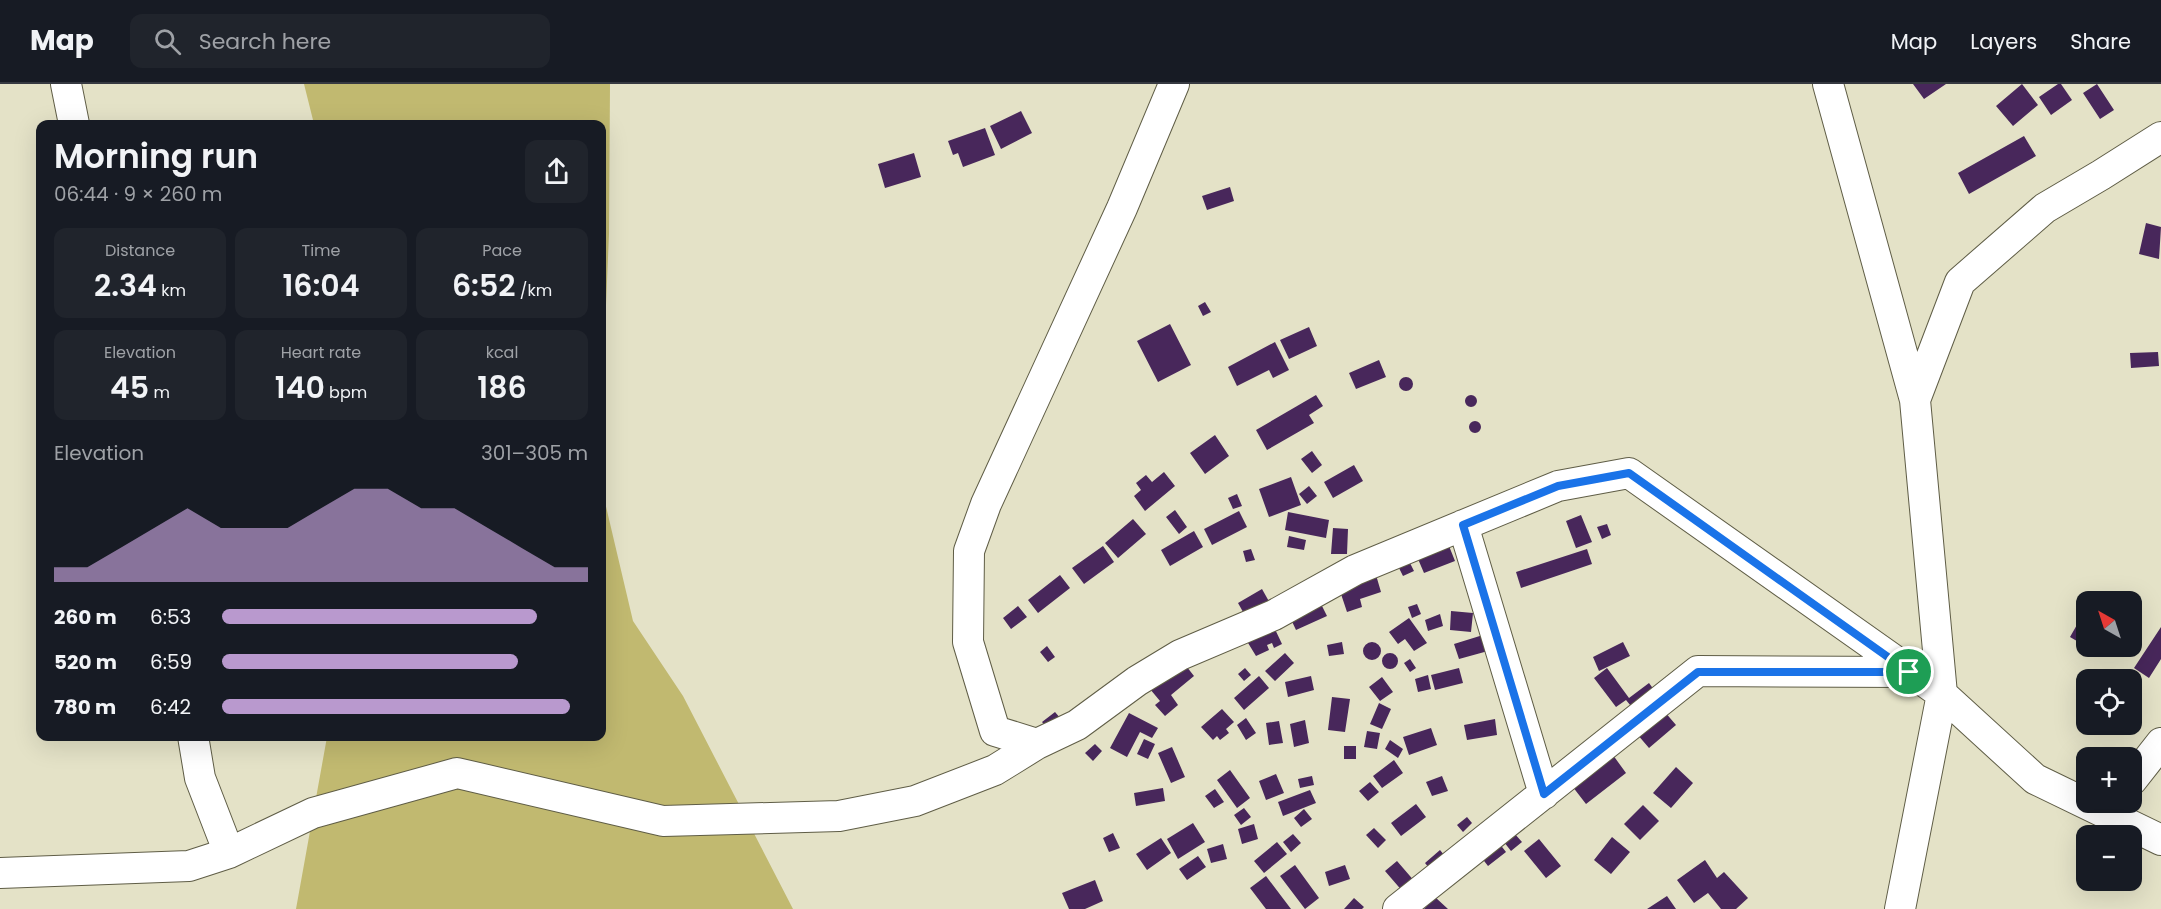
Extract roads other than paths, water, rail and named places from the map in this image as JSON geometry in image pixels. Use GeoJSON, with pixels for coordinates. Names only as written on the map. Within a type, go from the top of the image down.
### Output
{"type":"FeatureCollection","features":[{"type":"Feature","properties":{"kind":"street"},"geometry":{"type":"LineString","coordinates":[[66,84],[73,120]]}},
{"type":"Feature","properties":{"kind":"street"},"geometry":{"type":"LineString","coordinates":[[1037,744],[995,731],[968,642],[969,551],[986,504],[1122,208],[1174,84]]}},
{"type":"Feature","properties":{"kind":"street"},"geometry":{"type":"LineString","coordinates":[[1828,84],[1915,400],[1942,694],[1900,909]]}},
{"type":"Feature","properties":{"kind":"street"},"geometry":{"type":"LineString","coordinates":[[1915,400],[1960,282],[2045,207],[2101,176],[2161,137]]}},
{"type":"Feature","properties":{"kind":"street"},"geometry":{"type":"LineString","coordinates":[[0,873],[189,866],[229,854],[313,813],[457,773],[663,821],[839,816],[915,801],[994,770],[1037,744],[1077,725],[1137,681],[1180,655],[1274,615],[1355,570],[1558,486],[1629,473],[1942,694],[2036,779],[2076,795]]}},
{"type":"Feature","properties":{"kind":"street"},"geometry":{"type":"LineString","coordinates":[[1463,525],[1544,794]]}},
{"type":"Feature","properties":{"kind":"street"},"geometry":{"type":"LineString","coordinates":[[1398,909],[1698,672],[1909,672]]}},
{"type":"Feature","properties":{"kind":"street"},"geometry":{"type":"LineString","coordinates":[[194,741],[200,778],[229,854]]}},
{"type":"Feature","properties":{"kind":"street"},"geometry":{"type":"LineString","coordinates":[[2142,767],[2161,743]]}},
{"type":"Feature","properties":{"kind":"street"},"geometry":{"type":"LineString","coordinates":[[2118,813],[2161,840]]}}]}
